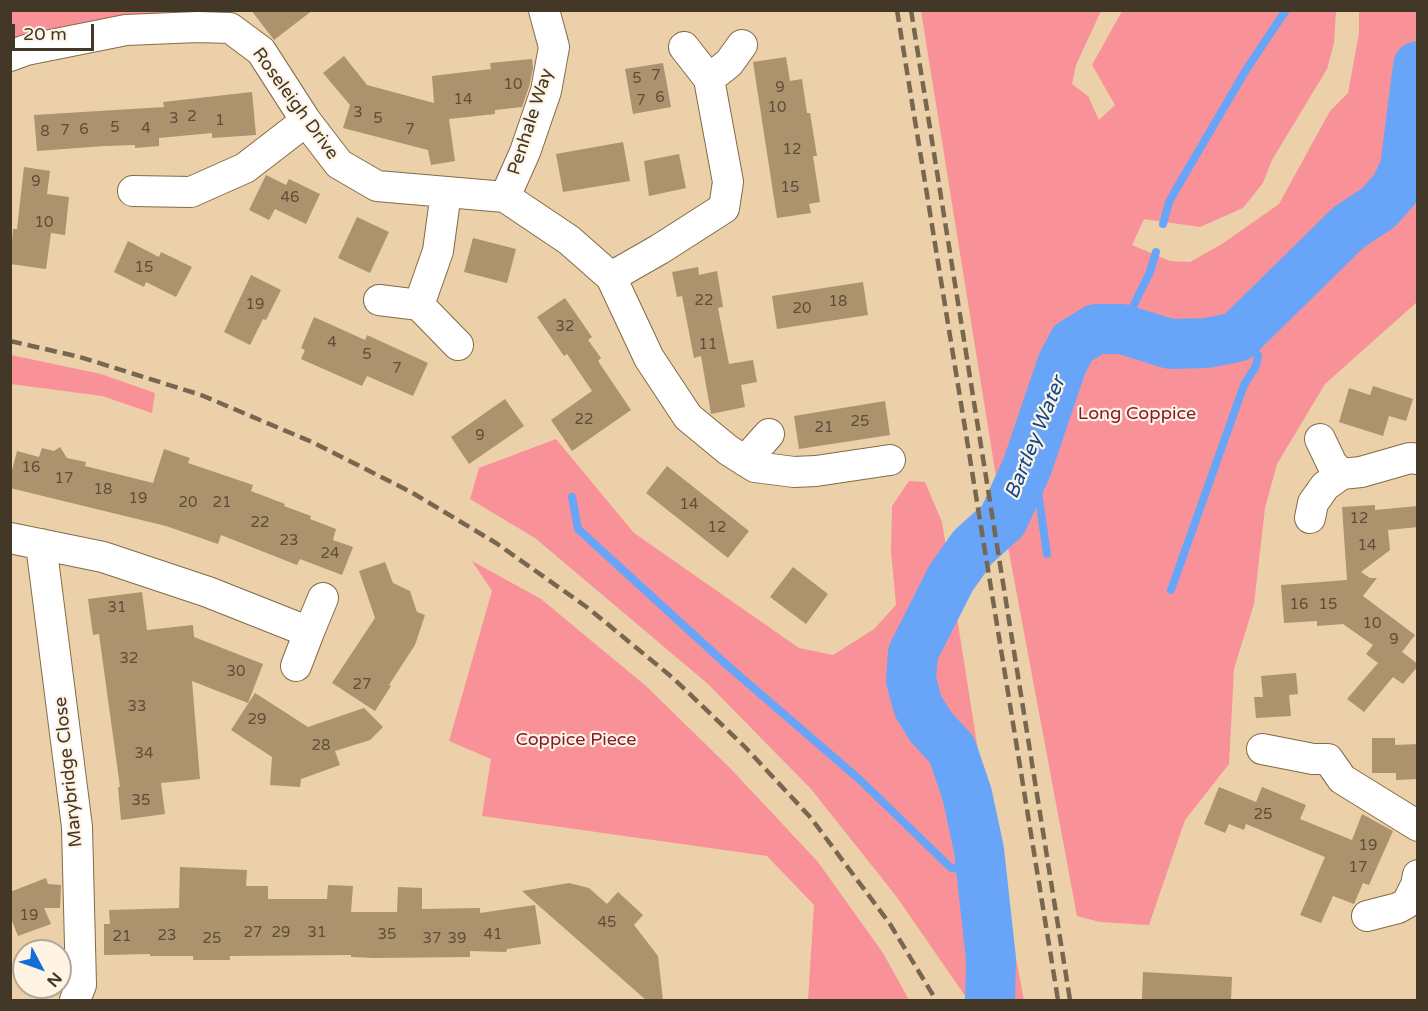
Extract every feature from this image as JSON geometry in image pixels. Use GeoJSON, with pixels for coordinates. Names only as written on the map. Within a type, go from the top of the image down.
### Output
{"type":"FeatureCollection","features":[{"type":"Feature","properties":{"kind":"street","name":"Penhale Way"},"geometry":{"type":"LineString","coordinates":[[505,197],[525,152],[546,91],[554,47],[544,10]]}},
{"type":"Feature","properties":{"kind":"street","name":"Roseleigh Drive"},"geometry":{"type":"LineString","coordinates":[[10,56],[26,50],[126,30],[230,28],[261,51],[306,121],[339,164],[377,186],[505,197],[569,240],[611,277],[649,358],[688,417],[728,450],[754,467],[794,472],[890,460]]}},
{"type":"Feature","properties":{"kind":"street"},"geometry":{"type":"LineString","coordinates":[[710,79],[729,63],[742,45]]}},
{"type":"Feature","properties":{"kind":"street"},"geometry":{"type":"LineString","coordinates":[[611,277],[669,244],[724,208],[728,182],[710,79],[684,46]]}},
{"type":"Feature","properties":{"kind":"street"},"geometry":{"type":"LineString","coordinates":[[133,191],[191,192],[244,168],[306,121]]}},
{"type":"Feature","properties":{"kind":"street"},"geometry":{"type":"LineString","coordinates":[[419,305],[438,251],[446,192]]}},
{"type":"Feature","properties":{"kind":"street"},"geometry":{"type":"LineString","coordinates":[[379,300],[419,305],[458,345]]}},
{"type":"Feature","properties":{"kind":"street"},"geometry":{"type":"LineString","coordinates":[[745,461],[769,434]]}},
{"type":"Feature","properties":{"kind":"street"},"geometry":{"type":"LineString","coordinates":[[1320,439],[1332,464],[1341,474]]}},
{"type":"Feature","properties":{"kind":"street"},"geometry":{"type":"LineString","coordinates":[[1310,518],[1313,503],[1325,486],[1341,474],[1361,472],[1410,458],[1418,459]]}},
{"type":"Feature","properties":{"kind":"street"},"geometry":{"type":"LineString","coordinates":[[10,538],[103,556],[208,592],[309,632]]}},
{"type":"Feature","properties":{"kind":"street","name":"Marybridge Close"},"geometry":{"type":"LineString","coordinates":[[41,544],[77,827],[81,985],[75,1000]]}},
{"type":"Feature","properties":{"kind":"street"},"geometry":{"type":"LineString","coordinates":[[296,666],[323,598]]}},
{"type":"Feature","properties":{"kind":"street"},"geometry":{"type":"LineString","coordinates":[[1262,749],[1313,759],[1328,759],[1342,778],[1418,826]]}},
{"type":"Feature","properties":{"kind":"street"},"geometry":{"type":"LineString","coordinates":[[1367,916],[1398,908],[1407,903],[1418,875]]}},
{"type":"Feature","properties":{"kind":"green space"},"geometry":{"type":"Polygon","coordinates":[[[11,11],[184,11],[43,31],[11,42],[11,11]]]}},
{"type":"Feature","properties":{"kind":"green space","name":"Long Coppice"},"geometry":{"type":"Polygon","coordinates":[[[921,11],[1101,11],[1076,65],[1072,84],[1088,96],[1099,120],[1115,105],[1092,65],[1122,11],[1336,11],[1334,43],[1327,69],[1272,160],[1263,183],[1243,208],[1200,227],[1144,219],[1132,245],[1170,261],[1190,262],[1222,244],[1279,204],[1330,111],[1348,93],[1359,33],[1359,11],[1417,11],[1417,302],[1325,384],[1277,464],[1265,508],[1254,604],[1234,669],[1229,764],[1185,820],[1149,925],[1100,922],[1077,916],[1003,520],[921,11]]]}},
{"type":"Feature","properties":{"kind":"green space"},"geometry":{"type":"Polygon","coordinates":[[[11,355],[101,374],[155,393],[152,413],[102,396],[11,384],[11,355]]]}},
{"type":"Feature","properties":{"kind":"green space"},"geometry":{"type":"Polygon","coordinates":[[[556,439],[634,533],[799,648],[833,655],[874,629],[896,605],[891,551],[892,506],[909,481],[925,482],[942,522],[987,808],[1024,1000],[968,1000],[896,896],[811,789],[708,684],[535,538],[470,499],[479,468],[556,439]]]}},
{"type":"Feature","properties":{"kind":"green space","name":"Coppice Piece"},"geometry":{"type":"Polygon","coordinates":[[[472,561],[541,599],[646,686],[731,769],[818,862],[883,953],[909,1000],[808,1000],[814,905],[767,856],[482,816],[491,759],[449,741],[492,591],[472,561]]]}},
{"type":"Feature","properties":{"kind":"building"},"geometry":{"type":"Polygon","coordinates":[[[251,10],[313,10],[274,40],[251,10]]]}},
{"type":"Feature","properties":{"kind":"building"},"geometry":{"type":"Polygon","coordinates":[[[344,56],[367,85],[434,103],[432,76],[491,69],[490,63],[532,59],[533,68],[522,107],[495,110],[495,114],[449,119],[455,161],[431,165],[428,150],[343,128],[350,105],[323,73],[344,56]]]}},
{"type":"Feature","properties":{"kind":"building"},"geometry":{"type":"Polygon","coordinates":[[[786,57],[790,81],[802,79],[807,113],[810,113],[817,156],[813,156],[820,202],[809,204],[811,213],[777,218],[753,62],[786,57]]]}},
{"type":"Feature","properties":{"kind":"building"},"geometry":{"type":"Polygon","coordinates":[[[663,63],[671,107],[633,114],[625,69],[663,63]]]}},
{"type":"Feature","properties":{"kind":"building"},"geometry":{"type":"Polygon","coordinates":[[[252,92],[256,135],[212,138],[212,133],[159,138],[159,146],[135,148],[135,145],[104,146],[37,151],[34,115],[164,107],[163,102],[252,92]]]}},
{"type":"Feature","properties":{"kind":"building"},"geometry":{"type":"Polygon","coordinates":[[[623,142],[630,181],[563,192],[556,154],[623,142]]]}},
{"type":"Feature","properties":{"kind":"building"},"geometry":{"type":"Polygon","coordinates":[[[679,154],[686,188],[649,196],[644,161],[679,154]]]}},
{"type":"Feature","properties":{"kind":"building"},"geometry":{"type":"Polygon","coordinates":[[[24,167],[50,171],[47,194],[69,197],[65,235],[51,233],[46,269],[10,264],[13,229],[17,229],[24,167]]]}},
{"type":"Feature","properties":{"kind":"building"},"geometry":{"type":"Polygon","coordinates":[[[266,175],[286,185],[289,179],[320,194],[306,224],[275,209],[269,220],[249,210],[266,175]]]}},
{"type":"Feature","properties":{"kind":"building"},"geometry":{"type":"Polygon","coordinates":[[[357,217],[389,232],[370,273],[338,258],[357,217]]]}},
{"type":"Feature","properties":{"kind":"building"},"geometry":{"type":"Polygon","coordinates":[[[473,238],[516,249],[507,283],[464,272],[473,238]]]}},
{"type":"Feature","properties":{"kind":"building"},"geometry":{"type":"Polygon","coordinates":[[[128,241],[159,257],[161,252],[192,267],[176,297],[146,282],[144,287],[114,272],[128,241]]]}},
{"type":"Feature","properties":{"kind":"building"},"geometry":{"type":"Polygon","coordinates":[[[698,267],[699,275],[717,271],[723,307],[718,308],[729,364],[753,360],[757,382],[741,385],[745,407],[711,414],[701,356],[694,358],[682,296],[677,297],[672,272],[698,267]]]}},
{"type":"Feature","properties":{"kind":"building"},"geometry":{"type":"Polygon","coordinates":[[[251,275],[281,290],[250,345],[224,332],[251,275]]]}},
{"type":"Feature","properties":{"kind":"building"},"geometry":{"type":"Polygon","coordinates":[[[863,282],[868,315],[777,329],[772,296],[863,282]]]}},
{"type":"Feature","properties":{"kind":"building"},"geometry":{"type":"Polygon","coordinates":[[[565,298],[592,337],[588,340],[601,358],[598,361],[631,410],[572,451],[551,420],[592,391],[567,354],[564,356],[537,317],[565,298]]]}},
{"type":"Feature","properties":{"kind":"building"},"geometry":{"type":"Polygon","coordinates":[[[314,317],[365,340],[367,335],[428,363],[413,396],[367,376],[362,386],[301,359],[305,350],[301,348],[314,317]]]}},
{"type":"Feature","properties":{"kind":"building"},"geometry":{"type":"Polygon","coordinates":[[[1373,386],[1413,399],[1406,421],[1389,416],[1383,436],[1339,422],[1349,388],[1370,395],[1373,386]]]}},
{"type":"Feature","properties":{"kind":"building"},"geometry":{"type":"Polygon","coordinates":[[[505,399],[524,426],[469,464],[451,437],[505,399]]]}},
{"type":"Feature","properties":{"kind":"building"},"geometry":{"type":"Polygon","coordinates":[[[885,401],[890,435],[799,449],[794,416],[885,401]]]}},
{"type":"Feature","properties":{"kind":"building"},"geometry":{"type":"Polygon","coordinates":[[[60,447],[67,458],[86,462],[85,466],[153,483],[164,449],[190,458],[188,463],[253,485],[251,491],[285,504],[284,506],[311,516],[310,519],[336,529],[333,540],[353,547],[342,575],[300,559],[297,565],[221,535],[218,544],[166,526],[10,488],[10,478],[17,451],[39,457],[42,448],[54,451],[60,447]]]}},
{"type":"Feature","properties":{"kind":"building"},"geometry":{"type":"Polygon","coordinates":[[[667,466],[749,531],[728,558],[646,493],[667,466]]]}},
{"type":"Feature","properties":{"kind":"building"},"geometry":{"type":"Polygon","coordinates":[[[1375,505],[1375,510],[1418,506],[1418,527],[1388,530],[1390,550],[1361,572],[1370,578],[1377,578],[1363,596],[1415,635],[1402,652],[1418,666],[1403,684],[1393,677],[1364,712],[1347,699],[1378,663],[1366,654],[1373,645],[1343,624],[1317,626],[1317,621],[1284,623],[1281,585],[1347,580],[1342,507],[1375,505]]]}},
{"type":"Feature","properties":{"kind":"building"},"geometry":{"type":"Polygon","coordinates":[[[385,562],[393,583],[410,591],[417,612],[425,615],[415,645],[375,711],[332,683],[375,618],[359,571],[385,562]]]}},
{"type":"Feature","properties":{"kind":"building"},"geometry":{"type":"Polygon","coordinates":[[[793,567],[828,594],[806,624],[770,597],[793,567]]]}},
{"type":"Feature","properties":{"kind":"building"},"geometry":{"type":"Polygon","coordinates":[[[142,592],[147,630],[193,625],[194,637],[263,664],[248,703],[192,681],[200,779],[161,783],[165,814],[121,820],[118,787],[120,787],[99,634],[93,635],[88,599],[142,592]]]}},
{"type":"Feature","properties":{"kind":"building"},"geometry":{"type":"Polygon","coordinates":[[[1296,673],[1298,694],[1289,695],[1291,716],[1256,718],[1254,697],[1263,697],[1261,676],[1296,673]]]}},
{"type":"Feature","properties":{"kind":"building"},"geometry":{"type":"Polygon","coordinates":[[[255,693],[308,727],[364,708],[383,727],[370,740],[335,751],[340,765],[301,779],[300,787],[270,785],[272,757],[231,730],[255,693]]]}},
{"type":"Feature","properties":{"kind":"building"},"geometry":{"type":"Polygon","coordinates":[[[1372,738],[1395,738],[1395,745],[1418,744],[1418,779],[1396,780],[1396,773],[1372,773],[1372,738]]]}},
{"type":"Feature","properties":{"kind":"building"},"geometry":{"type":"Polygon","coordinates":[[[1219,787],[1256,802],[1262,787],[1306,805],[1300,819],[1352,840],[1362,814],[1393,831],[1369,885],[1363,883],[1354,904],[1333,896],[1321,923],[1300,915],[1325,857],[1246,824],[1244,830],[1229,824],[1225,833],[1204,824],[1219,787]]]}},
{"type":"Feature","properties":{"kind":"building"},"geometry":{"type":"Polygon","coordinates":[[[180,867],[247,870],[246,886],[268,886],[268,899],[327,899],[328,885],[353,886],[351,912],[397,912],[398,887],[422,888],[422,909],[480,908],[480,913],[535,905],[541,944],[507,949],[506,952],[470,951],[470,957],[230,956],[230,960],[193,960],[193,956],[104,955],[104,924],[110,924],[109,910],[179,908],[180,867]]]}},
{"type":"Feature","properties":{"kind":"building"},"geometry":{"type":"Polygon","coordinates":[[[46,878],[48,884],[61,885],[60,908],[44,908],[51,924],[18,936],[10,916],[10,892],[46,878]]]}},
{"type":"Feature","properties":{"kind":"building"},"geometry":{"type":"Polygon","coordinates":[[[569,883],[589,888],[607,904],[618,892],[643,915],[634,925],[658,956],[663,1000],[646,1000],[522,891],[569,883]]]}},
{"type":"Feature","properties":{"kind":"building"},"geometry":{"type":"Polygon","coordinates":[[[1143,972],[1232,977],[1231,1000],[1142,1000],[1143,972]]]}},
{"type":"Feature","properties":{"kind":"waterway"},"geometry":{"type":"LineString","coordinates":[[1163,224],[1169,202],[1178,186],[1246,70],[1286,10]]}},
{"type":"Feature","properties":{"kind":"waterway","name":"Bartley Water"},"geometry":{"type":"LineString","coordinates":[[990,1000],[991,959],[979,850],[967,794],[952,750],[931,727],[918,706],[911,680],[913,653],[951,578],[973,547],[1003,520],[1027,467],[1062,364],[1073,343],[1096,329],[1122,329],[1170,344],[1207,343],[1237,337],[1349,227],[1378,208],[1395,189],[1405,168],[1418,66]]}},
{"type":"Feature","properties":{"kind":"waterway"},"geometry":{"type":"LineString","coordinates":[[1122,329],[1150,272],[1156,252]]}},
{"type":"Feature","properties":{"kind":"waterway"},"geometry":{"type":"LineString","coordinates":[[1171,590],[1244,385],[1256,366],[1258,356],[1243,331]]}},
{"type":"Feature","properties":{"kind":"waterway"},"geometry":{"type":"LineString","coordinates":[[1021,479],[1038,492],[1047,554]]}},
{"type":"Feature","properties":{"kind":"waterway"},"geometry":{"type":"LineString","coordinates":[[572,497],[578,529],[728,666],[859,779],[951,868],[981,871]]}},
{"type":"Feature","properties":{"kind":"railway"},"geometry":{"type":"LineString","coordinates":[[897,10],[1058,1000]]}},
{"type":"Feature","properties":{"kind":"railway"},"geometry":{"type":"LineString","coordinates":[[911,10],[1070,1000]]}},
{"type":"Feature","properties":{"kind":"railway"},"geometry":{"type":"LineString","coordinates":[[10,341],[80,357],[201,395],[312,442],[411,492],[496,543],[588,608],[673,678],[744,746],[811,818],[890,924],[936,1000]]}}]}
